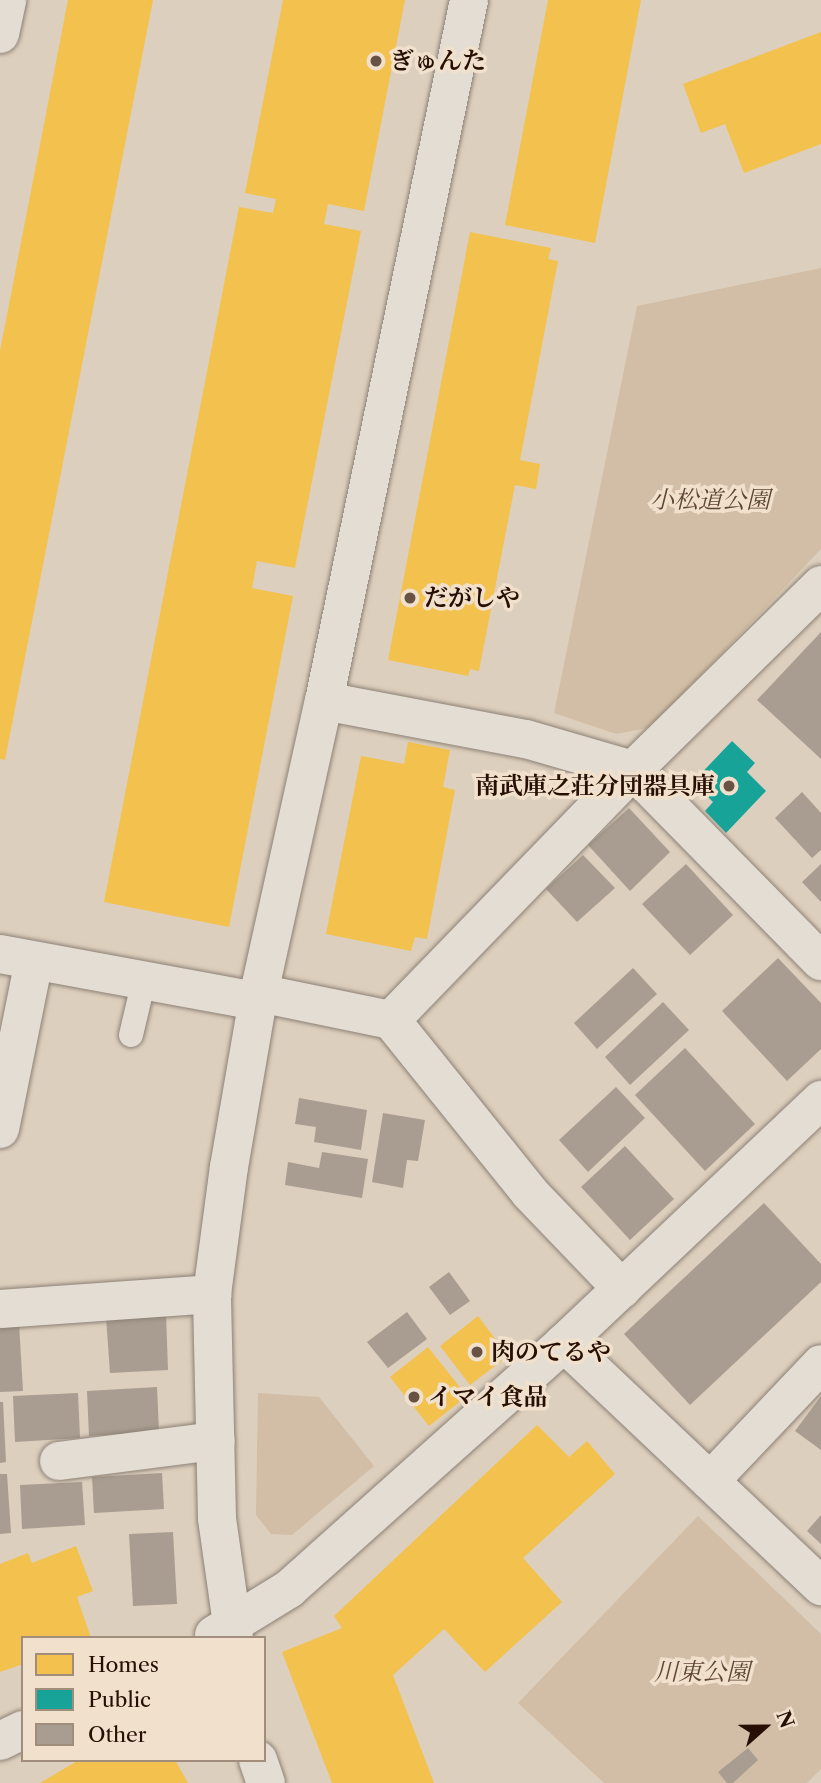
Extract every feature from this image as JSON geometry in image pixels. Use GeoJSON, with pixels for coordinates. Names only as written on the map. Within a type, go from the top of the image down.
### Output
{"type":"FeatureCollection","features":[{"type":"Feature","properties":{"kind":"street"},"geometry":{"type":"LineString","coordinates":[[0,34],[7,0]]}},
{"type":"Feature","properties":{"kind":"street"},"geometry":{"type":"LineString","coordinates":[[225,1633],[217,1518],[212,1294],[229,1167],[258,997],[324,701],[469,0]]}},
{"type":"Feature","properties":{"kind":"street"},"geometry":{"type":"LineString","coordinates":[[391,1020],[633,770],[821,584]]}},
{"type":"Feature","properties":{"kind":"street"},"geometry":{"type":"LineString","coordinates":[[324,701],[526,739],[633,770],[821,961]]}},
{"type":"Feature","properties":{"kind":"street"},"geometry":{"type":"LineString","coordinates":[[0,1129],[17,957],[391,1020],[530,1194],[622,1289]]}},
{"type":"Feature","properties":{"kind":"street"},"geometry":{"type":"LineString","coordinates":[[225,1633],[289,1588],[564,1343],[821,1100]]}},
{"type":"Feature","properties":{"kind":"street"},"geometry":{"type":"LineString","coordinates":[[0,1309],[212,1294]]}},
{"type":"Feature","properties":{"kind":"street"},"geometry":{"type":"LineString","coordinates":[[564,1343],[821,1586]]}},
{"type":"Feature","properties":{"kind":"street"},"geometry":{"type":"LineString","coordinates":[[710,1481],[821,1364]]}},
{"type":"Feature","properties":{"kind":"street"},"geometry":{"type":"LineString","coordinates":[[59,1461],[216,1441]]}},
{"type":"Feature","properties":{"kind":"street"},"geometry":{"type":"LineString","coordinates":[[0,1741],[21,1731]]}},
{"type":"Feature","properties":{"kind":"street"},"geometry":{"type":"LineString","coordinates":[[259,1762],[266,1783]]}},
{"type":"Feature","properties":{"kind":"lane"},"geometry":{"type":"LineString","coordinates":[[131,1035],[144,980]]}},
{"type":"Feature","properties":{"kind":"green space","name":"小松道公園"},"geometry":{"type":"Polygon","coordinates":[[[821,268],[821,549],[652,727],[616,734],[554,713],[637,306],[821,268]]]}},
{"type":"Feature","properties":{"kind":"green space"},"geometry":{"type":"Polygon","coordinates":[[[258,1393],[319,1397],[374,1466],[292,1535],[271,1534],[256,1515],[258,1393]]]}},
{"type":"Feature","properties":{"kind":"green space","name":"川東公園"},"geometry":{"type":"Polygon","coordinates":[[[698,1516],[821,1634],[821,1769],[807,1783],[604,1783],[518,1703],[698,1516]]]}},
{"type":"Feature","properties":{"kind":"building: Homes"},"geometry":{"type":"Polygon","coordinates":[[[68,0],[153,0],[5,760],[0,759],[0,351],[68,0]]]}},
{"type":"Feature","properties":{"kind":"building: Homes"},"geometry":{"type":"Polygon","coordinates":[[[283,0],[405,0],[364,211],[328,204],[324,224],[361,231],[295,568],[257,561],[252,588],[293,596],[229,927],[104,902],[239,207],[273,213],[276,199],[245,193],[283,0]]]}},
{"type":"Feature","properties":{"kind":"building: Homes"},"geometry":{"type":"Polygon","coordinates":[[[548,0],[641,0],[595,243],[505,225],[548,0]]]}},
{"type":"Feature","properties":{"kind":"building: Homes"},"geometry":{"type":"Polygon","coordinates":[[[821,32],[821,144],[744,173],[725,124],[701,133],[683,84],[821,32]]]}},
{"type":"Feature","properties":{"kind":"building: Homes"},"geometry":{"type":"Polygon","coordinates":[[[470,232],[551,248],[548,259],[558,261],[520,460],[540,464],[536,489],[515,485],[479,671],[470,669],[468,676],[388,660],[470,232]]]}},
{"type":"Feature","properties":{"kind":"building: Homes"},"geometry":{"type":"Polygon","coordinates":[[[408,742],[450,750],[443,787],[455,790],[427,939],[415,937],[411,951],[326,934],[361,756],[404,764],[408,742]]]}},
{"type":"Feature","properties":{"kind":"building: Homes"},"geometry":{"type":"Polygon","coordinates":[[[478,1316],[508,1356],[470,1385],[440,1346],[478,1316]]]}},
{"type":"Feature","properties":{"kind":"building: Homes"},"geometry":{"type":"Polygon","coordinates":[[[428,1347],[467,1396],[429,1426],[390,1377],[428,1347]]]}},
{"type":"Feature","properties":{"kind":"building: Homes"},"geometry":{"type":"Polygon","coordinates":[[[537,1425],[569,1457],[587,1441],[615,1474],[523,1558],[562,1602],[485,1672],[444,1629],[393,1675],[434,1783],[332,1783],[282,1652],[342,1628],[334,1616],[537,1425]]]}},
{"type":"Feature","properties":{"kind":"building: Homes"},"geometry":{"type":"Polygon","coordinates":[[[76,1546],[93,1591],[77,1597],[90,1636],[21,1636],[21,1665],[0,1672],[0,1564],[28,1553],[32,1563],[76,1546]]]}},
{"type":"Feature","properties":{"kind":"building: Homes"},"geometry":{"type":"Polygon","coordinates":[[[76,1762],[176,1762],[188,1783],[40,1783],[76,1762]]]}},
{"type":"Feature","properties":{"kind":"building: Public","name":"南武庫之荘分団器具庫"},"geometry":{"type":"Polygon","coordinates":[[[732,741],[755,763],[747,772],[766,791],[726,833],[705,811],[713,802],[693,782],[732,741]]]}},
{"type":"Feature","properties":{"kind":"building: Other"},"geometry":{"type":"Polygon","coordinates":[[[821,632],[821,759],[757,700],[821,632]]]}},
{"type":"Feature","properties":{"kind":"building: Other"},"geometry":{"type":"Polygon","coordinates":[[[802,792],[821,813],[821,850],[812,858],[775,818],[802,792]]]}},
{"type":"Feature","properties":{"kind":"building: Other"},"geometry":{"type":"Polygon","coordinates":[[[629,808],[670,852],[630,891],[588,845],[629,808]]]}},
{"type":"Feature","properties":{"kind":"building: Other"},"geometry":{"type":"Polygon","coordinates":[[[583,855],[615,888],[577,922],[546,889],[583,855]]]}},
{"type":"Feature","properties":{"kind":"building: Other"},"geometry":{"type":"Polygon","coordinates":[[[686,864],[733,915],[690,955],[642,904],[686,864]]]}},
{"type":"Feature","properties":{"kind":"building: Other"},"geometry":{"type":"Polygon","coordinates":[[[821,864],[821,902],[802,882],[821,864]]]}},
{"type":"Feature","properties":{"kind":"building: Other"},"geometry":{"type":"Polygon","coordinates":[[[778,958],[821,1003],[821,1049],[787,1081],[722,1011],[778,958]]]}},
{"type":"Feature","properties":{"kind":"building: Other"},"geometry":{"type":"Polygon","coordinates":[[[633,968],[657,994],[597,1049],[574,1023],[633,968]]]}},
{"type":"Feature","properties":{"kind":"building: Other"},"geometry":{"type":"Polygon","coordinates":[[[663,1002],[689,1030],[630,1085],[605,1057],[663,1002]]]}},
{"type":"Feature","properties":{"kind":"building: Other"},"geometry":{"type":"Polygon","coordinates":[[[685,1048],[755,1124],[705,1171],[635,1095],[685,1048]]]}},
{"type":"Feature","properties":{"kind":"building: Other"},"geometry":{"type":"Polygon","coordinates":[[[616,1087],[645,1118],[588,1172],[559,1140],[616,1087]]]}},
{"type":"Feature","properties":{"kind":"building: Other"},"geometry":{"type":"Polygon","coordinates":[[[299,1098],[367,1110],[361,1150],[314,1142],[316,1127],[295,1124],[299,1098]]]}},
{"type":"Feature","properties":{"kind":"building: Other"},"geometry":{"type":"Polygon","coordinates":[[[383,1113],[425,1120],[418,1161],[407,1160],[403,1188],[372,1182],[383,1113]]]}},
{"type":"Feature","properties":{"kind":"building: Other"},"geometry":{"type":"Polygon","coordinates":[[[625,1146],[674,1199],[630,1240],[581,1187],[625,1146]]]}},
{"type":"Feature","properties":{"kind":"building: Other"},"geometry":{"type":"Polygon","coordinates":[[[322,1152],[368,1159],[362,1198],[285,1185],[288,1162],[319,1168],[322,1152]]]}},
{"type":"Feature","properties":{"kind":"building: Other"},"geometry":{"type":"Polygon","coordinates":[[[764,1203],[821,1264],[821,1282],[690,1405],[624,1334],[764,1203]]]}},
{"type":"Feature","properties":{"kind":"building: Other"},"geometry":{"type":"Polygon","coordinates":[[[449,1272],[470,1301],[450,1315],[429,1287],[449,1272]]]}},
{"type":"Feature","properties":{"kind":"building: Other"},"geometry":{"type":"Polygon","coordinates":[[[407,1312],[427,1339],[388,1368],[367,1342],[407,1312]]]}},
{"type":"Feature","properties":{"kind":"building: Other"},"geometry":{"type":"Polygon","coordinates":[[[166,1314],[168,1370],[110,1373],[106,1317],[166,1314]]]}},
{"type":"Feature","properties":{"kind":"building: Other"},"geometry":{"type":"Polygon","coordinates":[[[19,1323],[23,1391],[0,1392],[0,1325],[19,1323]]]}},
{"type":"Feature","properties":{"kind":"building: Other"},"geometry":{"type":"Polygon","coordinates":[[[157,1387],[159,1432],[89,1436],[87,1391],[157,1387]]]}},
{"type":"Feature","properties":{"kind":"building: Other"},"geometry":{"type":"Polygon","coordinates":[[[78,1393],[80,1438],[15,1442],[13,1396],[78,1393]]]}},
{"type":"Feature","properties":{"kind":"building: Other"},"geometry":{"type":"Polygon","coordinates":[[[821,1396],[821,1450],[795,1431],[821,1396]]]}},
{"type":"Feature","properties":{"kind":"building: Other"},"geometry":{"type":"Polygon","coordinates":[[[0,1402],[3,1402],[6,1462],[0,1463],[0,1402]]]}},
{"type":"Feature","properties":{"kind":"building: Other"},"geometry":{"type":"Polygon","coordinates":[[[162,1473],[164,1509],[94,1513],[92,1477],[162,1473]]]}},
{"type":"Feature","properties":{"kind":"building: Other"},"geometry":{"type":"Polygon","coordinates":[[[0,1474],[7,1474],[11,1533],[0,1534],[0,1474]]]}},
{"type":"Feature","properties":{"kind":"building: Other"},"geometry":{"type":"Polygon","coordinates":[[[82,1482],[85,1525],[22,1529],[20,1485],[82,1482]]]}},
{"type":"Feature","properties":{"kind":"building: Other"},"geometry":{"type":"Polygon","coordinates":[[[821,1515],[821,1544],[807,1531],[821,1515]]]}},
{"type":"Feature","properties":{"kind":"building: Other"},"geometry":{"type":"Polygon","coordinates":[[[173,1532],[177,1604],[133,1606],[129,1534],[173,1532]]]}},
{"type":"Feature","properties":{"kind":"building: Other"},"geometry":{"type":"Polygon","coordinates":[[[748,1748],[758,1760],[733,1783],[727,1783],[718,1772],[748,1748]]]}},
{"type":"Feature","properties":{"kind":"place","name":"ぎゅんた"},"geometry":{"type":"Point","coordinates":[376,61]}},
{"type":"Feature","properties":{"kind":"place","name":"だがしや"},"geometry":{"type":"Point","coordinates":[410,598]}},
{"type":"Feature","properties":{"kind":"place","name":"南武庫之荘分団器具庫"},"geometry":{"type":"Point","coordinates":[729,786]}},
{"type":"Feature","properties":{"kind":"place","name":"肉のてるや"},"geometry":{"type":"Point","coordinates":[477,1352]}},
{"type":"Feature","properties":{"kind":"place","name":"イマイ食品"},"geometry":{"type":"Point","coordinates":[414,1397]}}]}
